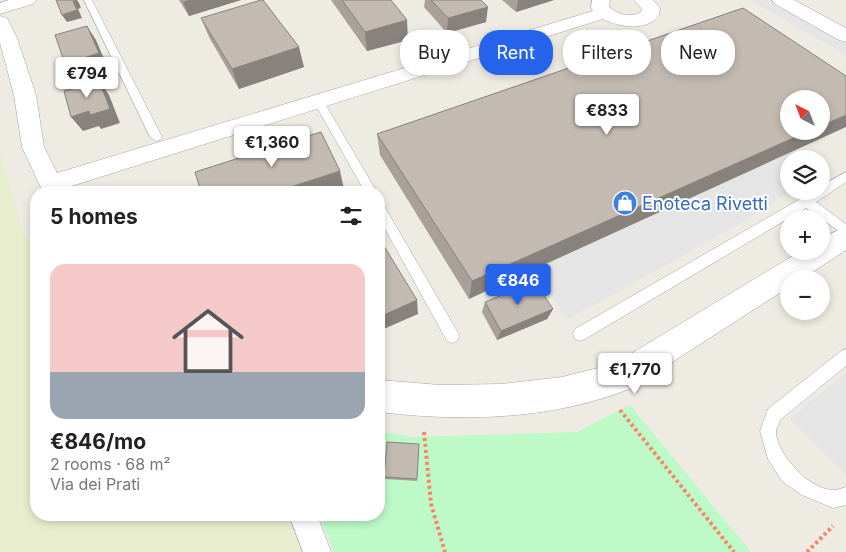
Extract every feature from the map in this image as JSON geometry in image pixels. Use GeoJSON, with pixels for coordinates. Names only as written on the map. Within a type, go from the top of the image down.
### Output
{"type":"FeatureCollection","features":[{"type":"Feature","properties":{"kind":"street"},"geometry":{"type":"LineString","coordinates":[[0,10],[27,0]]}},
{"type":"Feature","properties":{"kind":"street"},"geometry":{"type":"LineString","coordinates":[[58,186],[320,102],[603,7],[616,19],[642,20],[650,15],[651,8],[643,0]]}},
{"type":"Feature","properties":{"kind":"street"},"geometry":{"type":"LineString","coordinates":[[781,0],[846,36]]}},
{"type":"Feature","properties":{"kind":"street"},"geometry":{"type":"LineString","coordinates":[[0,22],[8,38],[25,95],[33,147],[51,186]]}},
{"type":"Feature","properties":{"kind":"street"},"geometry":{"type":"LineString","coordinates":[[385,397],[420,401],[494,402],[594,387],[621,376],[846,237]]}},
{"type":"Feature","properties":{"kind":"street"},"geometry":{"type":"LineString","coordinates":[[305,521],[317,552]]}},
{"type":"Feature","properties":{"kind":"lane"},"geometry":{"type":"LineString","coordinates":[[88,0],[156,137]]}},
{"type":"Feature","properties":{"kind":"lane"},"geometry":{"type":"LineString","coordinates":[[320,102],[368,186]]}},
{"type":"Feature","properties":{"kind":"lane"},"geometry":{"type":"LineString","coordinates":[[580,334],[807,202],[846,176]]}},
{"type":"Feature","properties":{"kind":"lane"},"geometry":{"type":"LineString","coordinates":[[807,202],[846,231]]}},
{"type":"Feature","properties":{"kind":"lane"},"geometry":{"type":"LineString","coordinates":[[385,218],[452,336]]}},
{"type":"Feature","properties":{"kind":"lane"},"geometry":{"type":"LineString","coordinates":[[846,356],[774,415],[768,431],[774,453],[788,475],[808,489],[834,499],[846,496]]}},
{"type":"Feature","properties":{"kind":"path"},"geometry":{"type":"LineString","coordinates":[[594,387],[613,402],[734,552]]}},
{"type":"Feature","properties":{"kind":"path"},"geometry":{"type":"LineString","coordinates":[[420,401],[431,504],[445,552]]}},
{"type":"Feature","properties":{"kind":"path"},"geometry":{"type":"LineString","coordinates":[[806,552],[837,522]]}},
{"type":"Feature","properties":{"kind":"green space"},"geometry":{"type":"Polygon","coordinates":[[[0,153],[24,234],[30,242],[30,521],[287,521],[302,552],[0,552],[0,153]]]}},
{"type":"Feature","properties":{"kind":"green space"},"geometry":{"type":"Polygon","coordinates":[[[630,405],[751,552],[334,552],[321,521],[385,521],[385,432],[413,437],[577,432],[630,405]]]}},
{"type":"Feature","properties":{"kind":"shaded area"},"geometry":{"type":"Polygon","coordinates":[[[750,0],[768,0],[841,41],[846,44],[846,55],[750,0]]]}},
{"type":"Feature","properties":{"kind":"shaded area"},"geometry":{"type":"Polygon","coordinates":[[[780,157],[780,198],[731,229],[567,320],[534,269],[780,157]]]}},
{"type":"Feature","properties":{"kind":"shaded area"},"geometry":{"type":"Polygon","coordinates":[[[846,373],[846,475],[790,418],[846,373]]]}},
{"type":"Feature","properties":{"kind":"building"},"geometry":{"type":"Polygon","coordinates":[[[56,0],[76,0],[73,1],[77,10],[62,15],[56,0]]]}},
{"type":"Feature","properties":{"kind":"building"},"geometry":{"type":"Polygon","coordinates":[[[263,0],[299,47],[232,69],[201,18],[263,0]]]}},
{"type":"Feature","properties":{"kind":"building"},"geometry":{"type":"Polygon","coordinates":[[[342,0],[391,0],[407,20],[365,32],[342,0]]]}},
{"type":"Feature","properties":{"kind":"building"},"geometry":{"type":"Polygon","coordinates":[[[431,0],[481,0],[488,7],[448,18],[431,0]]]}},
{"type":"Feature","properties":{"kind":"building"},"geometry":{"type":"Polygon","coordinates":[[[743,8],[846,76],[846,115],[830,122],[830,90],[780,90],[780,140],[789,140],[472,281],[377,134],[553,75],[563,70],[563,75],[651,75],[651,40],[661,36],[661,75],[735,75],[735,30],[679,30],[743,8]]]}},
{"type":"Feature","properties":{"kind":"building"},"geometry":{"type":"Polygon","coordinates":[[[87,26],[99,53],[65,64],[55,35],[87,26]]]}},
{"type":"Feature","properties":{"kind":"building"},"geometry":{"type":"Polygon","coordinates":[[[99,80],[110,109],[90,115],[89,111],[71,117],[64,91],[99,80]]]}},
{"type":"Feature","properties":{"kind":"building"},"geometry":{"type":"Polygon","coordinates":[[[321,132],[340,171],[294,186],[199,186],[195,172],[321,132]]]}},
{"type":"Feature","properties":{"kind":"building"},"geometry":{"type":"Polygon","coordinates":[[[385,248],[417,300],[385,314],[385,248]]]}},
{"type":"Feature","properties":{"kind":"building"},"geometry":{"type":"Polygon","coordinates":[[[535,282],[553,309],[501,331],[485,302],[535,282]]]}},
{"type":"Feature","properties":{"kind":"building"},"geometry":{"type":"Polygon","coordinates":[[[387,442],[419,444],[417,479],[385,477],[387,442]]]}},
{"type":"Feature","properties":{"kind":"place","name":"Enoteca Rivetti"},"geometry":{"type":"Point","coordinates":[625,203]}}]}
